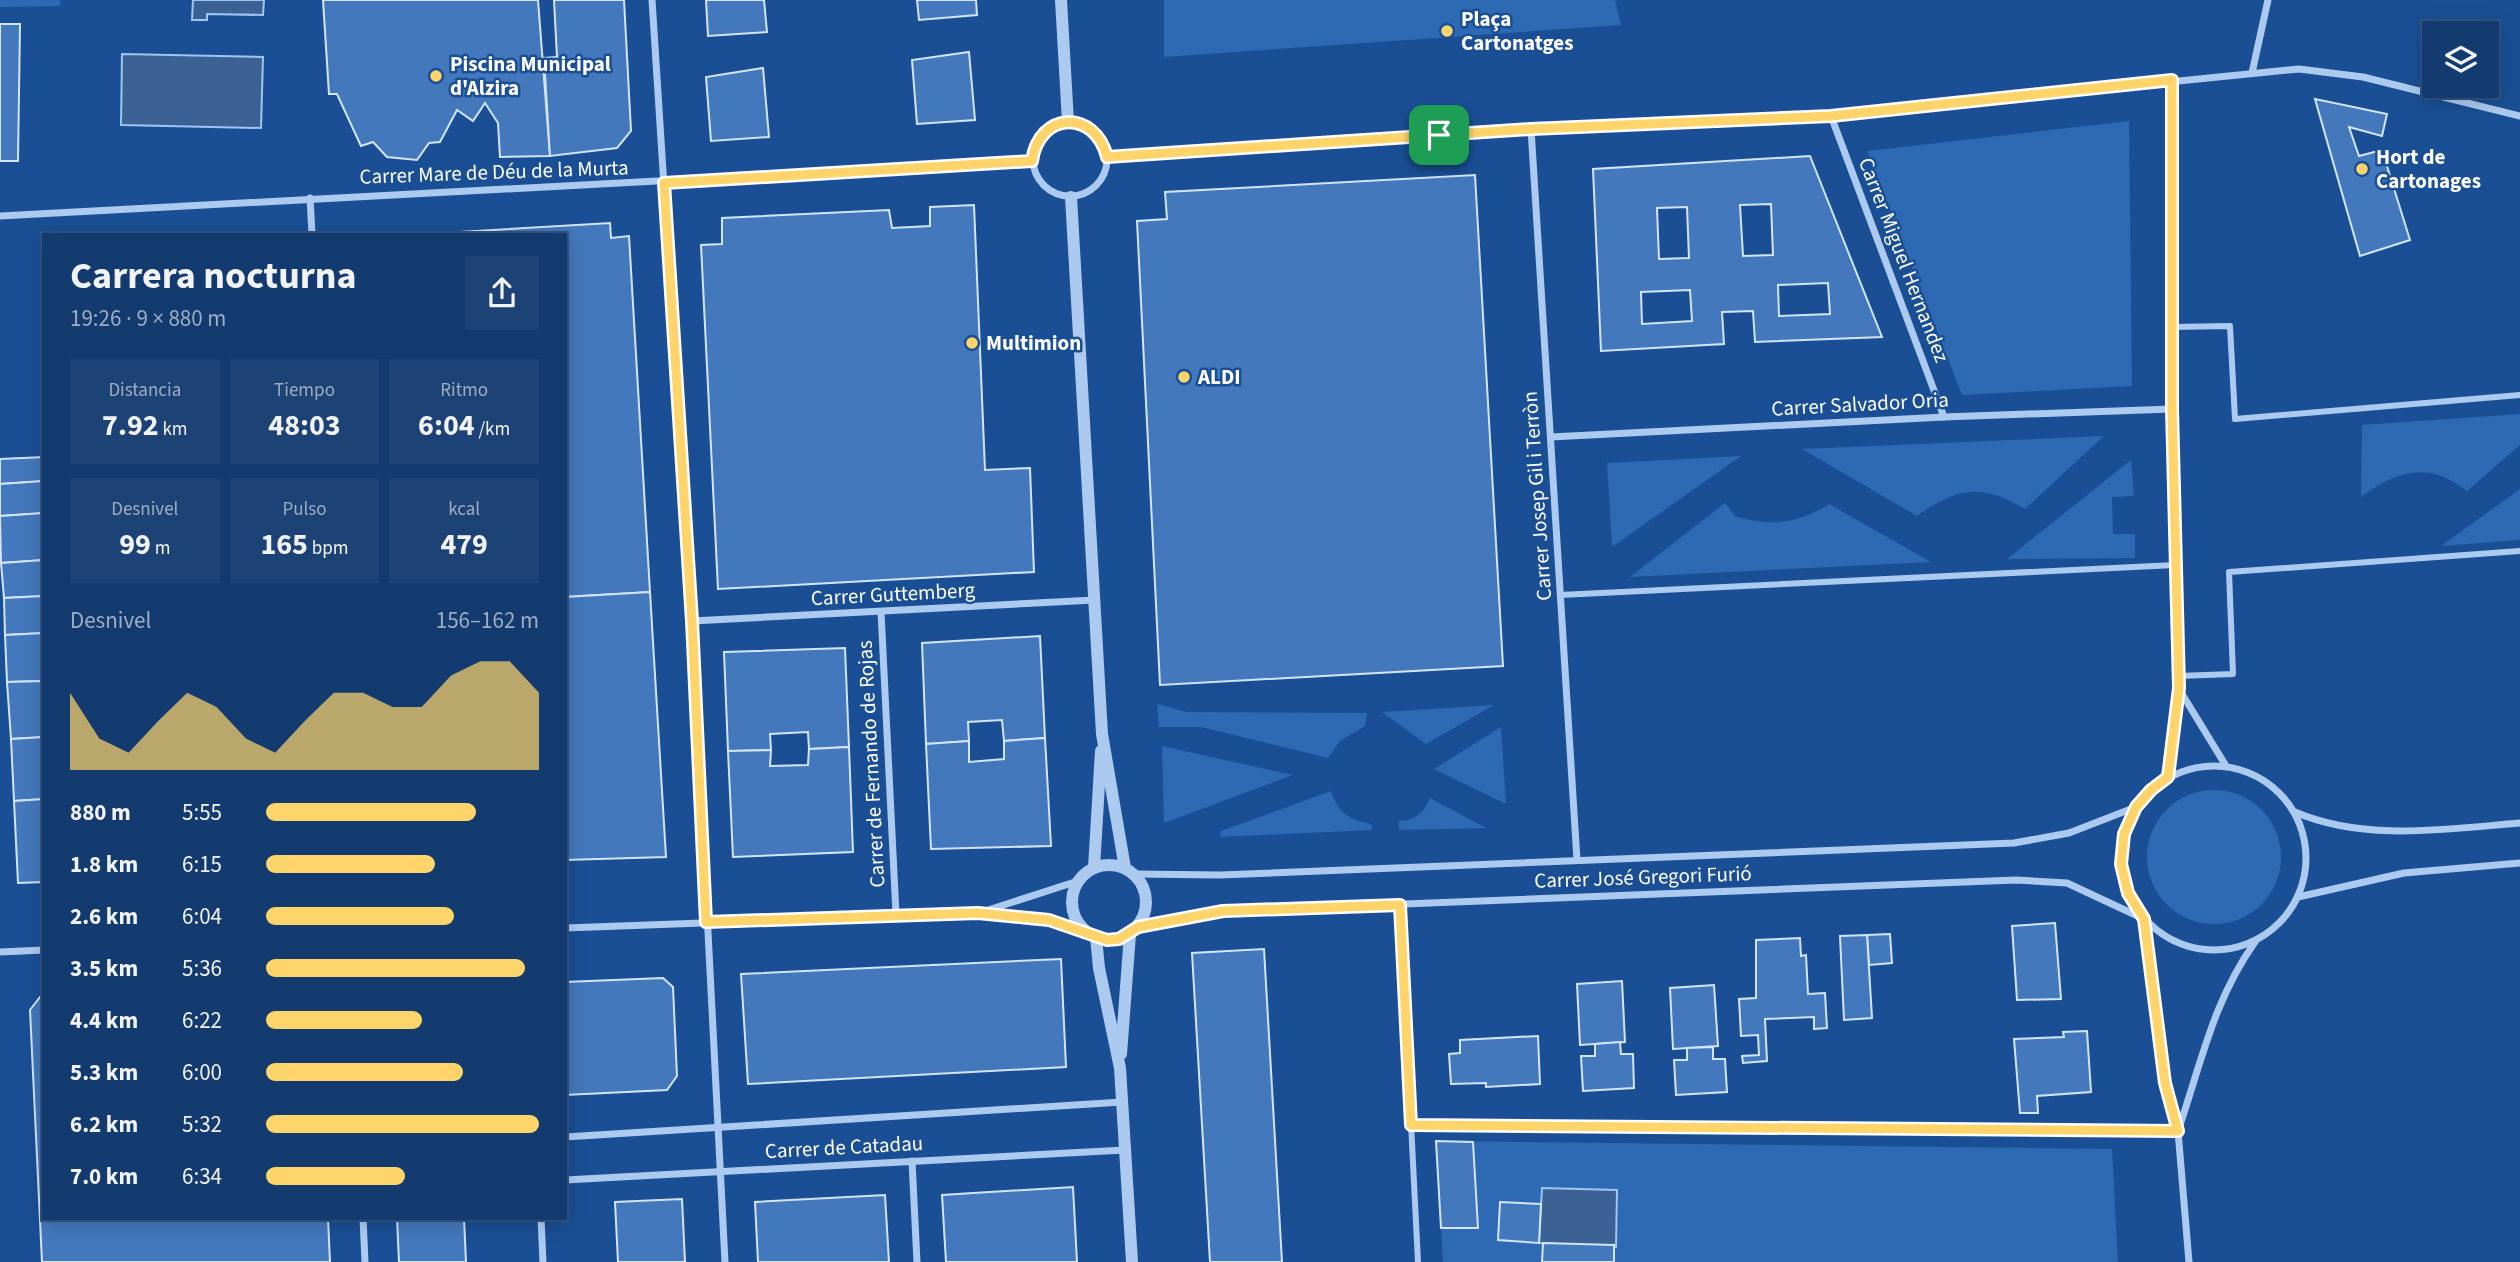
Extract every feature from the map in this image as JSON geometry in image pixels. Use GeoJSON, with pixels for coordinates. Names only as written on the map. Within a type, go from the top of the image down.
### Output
{"type":"FeatureCollection","features":[{"type":"Feature","properties":{"kind":"street"},"geometry":{"type":"LineString","coordinates":[[652,0],[692,621],[725,1262]]}},
{"type":"Feature","properties":{"kind":"street"},"geometry":{"type":"LineString","coordinates":[[1061,0],[1068,122]]}},
{"type":"Feature","properties":{"kind":"street"},"geometry":{"type":"LineString","coordinates":[[2252,73],[2268,0]]}},
{"type":"Feature","properties":{"kind":"street"},"geometry":{"type":"LineString","coordinates":[[1107,157],[1531,129],[1831,116],[2299,69],[2334,71],[2520,116]]}},
{"type":"Feature","properties":{"kind":"street"},"geometry":{"type":"LineString","coordinates":[[2168,777],[2179,688],[2171,327],[2172,80]]}},
{"type":"Feature","properties":{"kind":"street","name":"Carrer Miguel Hernandez"},"geometry":{"type":"LineString","coordinates":[[1831,116],[1944,416]]}},
{"type":"Feature","properties":{"kind":"street"},"geometry":{"type":"LineString","coordinates":[[1068,122],[1082,124],[1095,132],[1104,143],[1107,157],[1105,172],[1098,185],[1086,193],[1071,197],[1044,187],[1035,175],[1032,161],[1034,146],[1042,134],[1053,125],[1068,122]]}},
{"type":"Feature","properties":{"kind":"street","name":"Carrer Josep Gil i Terròn"},"geometry":{"type":"LineString","coordinates":[[1531,129],[1577,860]]}},
{"type":"Feature","properties":{"kind":"street","name":"Carrer Mare de Déu de la Murta"},"geometry":{"type":"LineString","coordinates":[[0,216],[310,198],[664,183],[1032,161]]}},
{"type":"Feature","properties":{"kind":"street"},"geometry":{"type":"LineString","coordinates":[[1071,197],[1102,734],[1094,868]]}},
{"type":"Feature","properties":{"kind":"street"},"geometry":{"type":"LineString","coordinates":[[310,198],[312,233]]}},
{"type":"Feature","properties":{"kind":"street"},"geometry":{"type":"LineString","coordinates":[[2171,327],[2231,326],[2235,419],[2520,395]]}},
{"type":"Feature","properties":{"kind":"street","name":"Carrer Salvador Oria"},"geometry":{"type":"LineString","coordinates":[[1551,437],[1944,416],[2172,409]]}},
{"type":"Feature","properties":{"kind":"street"},"geometry":{"type":"LineString","coordinates":[[2178,676],[2234,674],[2229,572],[2520,551]]}},
{"type":"Feature","properties":{"kind":"street"},"geometry":{"type":"LineString","coordinates":[[1560,595],[2175,565]]}},
{"type":"Feature","properties":{"kind":"street","name":"Carrer Guttemberg"},"geometry":{"type":"LineString","coordinates":[[692,621],[1095,600]]}},
{"type":"Feature","properties":{"kind":"street","name":"Carrer de Fernando de Rojas"},"geometry":{"type":"LineString","coordinates":[[881,612],[896,914]]}},
{"type":"Feature","properties":{"kind":"street"},"geometry":{"type":"LineString","coordinates":[[2179,688],[2226,766]]}},
{"type":"Feature","properties":{"kind":"street"},"geometry":{"type":"LineString","coordinates":[[1102,734],[1130,871]]}},
{"type":"Feature","properties":{"kind":"street"},"geometry":{"type":"LineString","coordinates":[[2178,1131],[2208,1028],[2234,971],[2255,941],[2280,922],[2298,897],[2305,876],[2307,854],[2303,832],[2295,812],[2282,794],[2266,781],[2226,766],[2196,767],[2168,777],[2151,790],[2136,807],[2124,834],[2121,864],[2128,893],[2144,919],[2167,938],[2196,949],[2226,950],[2255,941]]}},
{"type":"Feature","properties":{"kind":"street","name":"Carrer José Gregori Furió"},"geometry":{"type":"LineString","coordinates":[[1130,871],[1220,875],[2014,843],[2069,834],[2136,807]]}},
{"type":"Feature","properties":{"kind":"street"},"geometry":{"type":"LineString","coordinates":[[2295,812],[2320,822],[2403,832],[2520,823]]}},
{"type":"Feature","properties":{"kind":"street"},"geometry":{"type":"LineString","coordinates":[[2298,897],[2404,873],[2520,863]]}},
{"type":"Feature","properties":{"kind":"street"},"geometry":{"type":"LineString","coordinates":[[978,913],[1078,881],[1094,868],[1115,865],[1130,871],[1142,883],[1147,906],[1134,930],[1120,1068]]}},
{"type":"Feature","properties":{"kind":"street","name":"Carrer José Gregori Furió"},"geometry":{"type":"LineString","coordinates":[[1134,930],[1223,911],[2016,880],[2067,883],[2144,919]]}},
{"type":"Feature","properties":{"kind":"street"},"geometry":{"type":"LineString","coordinates":[[1078,881],[1073,891],[1073,912],[1084,930]]}},
{"type":"Feature","properties":{"kind":"street"},"geometry":{"type":"LineString","coordinates":[[1400,905],[1418,1262]]}},
{"type":"Feature","properties":{"kind":"street"},"geometry":{"type":"LineString","coordinates":[[567,928],[978,913],[1049,920],[1107,940],[1134,930]]}},
{"type":"Feature","properties":{"kind":"street"},"geometry":{"type":"LineString","coordinates":[[2144,919],[2165,1083],[2178,1131],[2189,1262]]}},
{"type":"Feature","properties":{"kind":"street"},"geometry":{"type":"LineString","coordinates":[[1096,937],[1099,968],[1120,1068],[1132,1262]]}},
{"type":"Feature","properties":{"kind":"street"},"geometry":{"type":"LineString","coordinates":[[0,952],[42,950]]}},
{"type":"Feature","properties":{"kind":"street","name":"Carrer de Catadau"},"geometry":{"type":"LineString","coordinates":[[567,1136],[1123,1102]]}},
{"type":"Feature","properties":{"kind":"street"},"geometry":{"type":"LineString","coordinates":[[1411,1125],[2178,1131]]}},
{"type":"Feature","properties":{"kind":"street","name":"Carrer de Catadau"},"geometry":{"type":"LineString","coordinates":[[567,1180],[1125,1150]]}},
{"type":"Feature","properties":{"kind":"street"},"geometry":{"type":"LineString","coordinates":[[912,1161],[917,1262]]}},
{"type":"Feature","properties":{"kind":"street"},"geometry":{"type":"LineString","coordinates":[[363,1220],[365,1262]]}},
{"type":"Feature","properties":{"kind":"street"},"geometry":{"type":"LineString","coordinates":[[541,1220],[543,1262]]}},
{"type":"Feature","properties":{"kind":"shaded area"},"geometry":{"type":"Polygon","coordinates":[[[0,0],[60,0],[60,6],[0,7],[0,0]]]}},
{"type":"Feature","properties":{"kind":"shaded area"},"geometry":{"type":"Polygon","coordinates":[[[193,0],[264,0],[263,15],[207,14],[207,20],[192,20],[193,0]]]}},
{"type":"Feature","properties":{"kind":"shaded area"},"geometry":{"type":"Polygon","coordinates":[[[1164,0],[1615,0],[1621,25],[1164,57],[1164,0]]]}},
{"type":"Feature","properties":{"kind":"shaded area"},"geometry":{"type":"Polygon","coordinates":[[[122,54],[263,57],[261,128],[121,125],[122,54]]]}},
{"type":"Feature","properties":{"kind":"shaded area"},"geometry":{"type":"Polygon","coordinates":[[[2129,121],[2132,386],[1962,395],[1867,151],[2129,121]]]}},
{"type":"Feature","properties":{"kind":"shaded area"},"geometry":{"type":"Polygon","coordinates":[[[2520,414],[2520,445],[2467,491],[2439,475],[2413,473],[2387,480],[2361,497],[2362,425],[2520,414]]]}},
{"type":"Feature","properties":{"kind":"shaded area"},"geometry":{"type":"Polygon","coordinates":[[[2104,436],[2025,509],[1996,495],[1970,492],[1945,499],[1917,516],[1802,449],[2104,436]]]}},
{"type":"Feature","properties":{"kind":"shaded area"},"geometry":{"type":"Polygon","coordinates":[[[1741,456],[1612,547],[1607,463],[1741,456]]]}},
{"type":"Feature","properties":{"kind":"shaded area"},"geometry":{"type":"Polygon","coordinates":[[[2131,460],[2134,496],[2112,497],[2113,534],[2135,534],[2135,558],[2007,559],[2131,460]]]}},
{"type":"Feature","properties":{"kind":"shaded area"},"geometry":{"type":"Polygon","coordinates":[[[2520,489],[2520,540],[2441,546],[2520,489]]]}},
{"type":"Feature","properties":{"kind":"shaded area"},"geometry":{"type":"Polygon","coordinates":[[[1725,503],[1735,516],[1760,522],[1784,522],[1806,516],[1829,504],[1931,562],[1630,577],[1725,503]]]}},
{"type":"Feature","properties":{"kind":"shaded area"},"geometry":{"type":"Polygon","coordinates":[[[1157,704],[1187,712],[1367,713],[1365,726],[1340,741],[1328,758],[1201,727],[1159,727],[1157,704]]]}},
{"type":"Feature","properties":{"kind":"shaded area"},"geometry":{"type":"Polygon","coordinates":[[[1494,705],[1426,744],[1382,712],[1494,705]]]}},
{"type":"Feature","properties":{"kind":"shaded area"},"geometry":{"type":"Polygon","coordinates":[[[1501,727],[1506,804],[1434,769],[1501,727]]]}},
{"type":"Feature","properties":{"kind":"shaded area"},"geometry":{"type":"Polygon","coordinates":[[[1162,746],[1293,775],[1164,823],[1162,746]]]}},
{"type":"Feature","properties":{"kind":"shaded area"},"geometry":{"type":"Polygon","coordinates":[[[2214,790],[2240,795],[2262,809],[2276,831],[2281,857],[2276,883],[2262,905],[2240,919],[2214,924],[2188,919],[2166,905],[2152,883],[2147,857],[2152,831],[2166,809],[2188,795],[2214,790]]]}},
{"type":"Feature","properties":{"kind":"shaded area"},"geometry":{"type":"Polygon","coordinates":[[[1331,791],[1341,810],[1357,821],[1371,824],[1372,830],[1220,837],[1221,831],[1331,791]]]}},
{"type":"Feature","properties":{"kind":"shaded area"},"geometry":{"type":"Polygon","coordinates":[[[1430,798],[1486,828],[1399,830],[1399,821],[1418,815],[1430,798]]]}},
{"type":"Feature","properties":{"kind":"shaded area"},"geometry":{"type":"Polygon","coordinates":[[[1436,1141],[2112,1149],[2118,1262],[1443,1262],[1436,1141]]]}},
{"type":"Feature","properties":{"kind":"shaded area"},"geometry":{"type":"Polygon","coordinates":[[[1542,1188],[1617,1190],[1616,1247],[1539,1243],[1542,1188]]]}},
{"type":"Feature","properties":{"kind":"building","name":"Piscina Municipal d'Alzira"},"geometry":{"type":"Polygon","coordinates":[[[323,0],[538,0],[550,156],[500,157],[498,123],[485,103],[473,121],[457,110],[440,142],[429,143],[417,160],[387,157],[373,142],[361,146],[337,94],[329,94],[323,0]]]}},
{"type":"Feature","properties":{"kind":"building"},"geometry":{"type":"Polygon","coordinates":[[[554,0],[624,0],[631,131],[617,148],[550,156],[544,58],[557,57],[554,0]]]}},
{"type":"Feature","properties":{"kind":"building"},"geometry":{"type":"Polygon","coordinates":[[[706,0],[764,0],[767,32],[708,36],[706,0]]]}},
{"type":"Feature","properties":{"kind":"building"},"geometry":{"type":"Polygon","coordinates":[[[917,0],[976,0],[977,15],[919,20],[917,0]]]}},
{"type":"Feature","properties":{"kind":"building"},"geometry":{"type":"Polygon","coordinates":[[[0,24],[20,24],[18,161],[0,161],[0,24]]]}},
{"type":"Feature","properties":{"kind":"building"},"geometry":{"type":"Polygon","coordinates":[[[969,52],[975,120],[917,124],[912,60],[969,52]]]}},
{"type":"Feature","properties":{"kind":"building"},"geometry":{"type":"Polygon","coordinates":[[[763,68],[769,137],[711,141],[706,77],[763,68]]]}},
{"type":"Feature","properties":{"kind":"building","name":"Hort de Cartonages"},"geometry":{"type":"Polygon","coordinates":[[[2315,99],[2387,114],[2382,136],[2349,127],[2359,156],[2382,150],[2410,240],[2360,256],[2315,99]]]}},
{"type":"Feature","properties":{"kind":"building"},"geometry":{"type":"Polygon","coordinates":[[[1810,156],[1882,337],[1755,342],[1753,311],[1722,312],[1724,344],[1601,351],[1593,169],[1810,156]],[[1771,204],[1740,205],[1743,256],[1773,255],[1771,204]],[[1687,207],[1657,208],[1659,259],[1689,258],[1687,207]],[[1828,283],[1778,285],[1779,316],[1830,314],[1828,283]],[[1690,290],[1641,292],[1642,324],[1692,321],[1690,290]]]}},
{"type":"Feature","properties":{"kind":"building"},"geometry":{"type":"Polygon","coordinates":[[[1475,175],[1503,666],[1160,685],[1137,221],[1167,219],[1165,192],[1475,175]]]}},
{"type":"Feature","properties":{"kind":"building"},"geometry":{"type":"Polygon","coordinates":[[[974,205],[985,470],[1030,468],[1034,572],[718,589],[701,245],[722,244],[722,218],[889,210],[892,228],[930,226],[930,207],[974,205]]]}},
{"type":"Feature","properties":{"kind":"building"},"geometry":{"type":"Polygon","coordinates":[[[610,223],[611,238],[629,236],[650,592],[567,597],[567,233],[442,233],[610,223]]]}},
{"type":"Feature","properties":{"kind":"building"},"geometry":{"type":"Polygon","coordinates":[[[42,457],[42,481],[0,484],[0,459],[42,457]]]}},
{"type":"Feature","properties":{"kind":"building"},"geometry":{"type":"Polygon","coordinates":[[[42,481],[42,513],[0,516],[0,484],[42,481]]]}},
{"type":"Feature","properties":{"kind":"building"},"geometry":{"type":"Polygon","coordinates":[[[42,513],[42,560],[1,563],[0,516],[42,513]]]}},
{"type":"Feature","properties":{"kind":"building"},"geometry":{"type":"Polygon","coordinates":[[[42,560],[42,596],[4,598],[1,563],[42,560]]]}},
{"type":"Feature","properties":{"kind":"building"},"geometry":{"type":"Polygon","coordinates":[[[650,592],[666,857],[567,860],[567,597],[650,592]]]}},
{"type":"Feature","properties":{"kind":"building"},"geometry":{"type":"Polygon","coordinates":[[[42,596],[42,633],[5,635],[4,598],[42,596]]]}},
{"type":"Feature","properties":{"kind":"building"},"geometry":{"type":"Polygon","coordinates":[[[42,633],[42,681],[7,682],[5,635],[42,633]]]}},
{"type":"Feature","properties":{"kind":"building"},"geometry":{"type":"Polygon","coordinates":[[[1040,636],[1045,738],[1004,741],[1002,720],[968,722],[969,741],[926,744],[922,643],[1040,636]]]}},
{"type":"Feature","properties":{"kind":"building"},"geometry":{"type":"Polygon","coordinates":[[[845,648],[849,747],[809,749],[808,732],[770,734],[771,750],[728,751],[724,652],[845,648]]]}},
{"type":"Feature","properties":{"kind":"building"},"geometry":{"type":"Polygon","coordinates":[[[42,681],[42,737],[11,739],[7,682],[42,681]]]}},
{"type":"Feature","properties":{"kind":"building"},"geometry":{"type":"Polygon","coordinates":[[[42,737],[42,799],[14,801],[11,739],[42,737]]]}},
{"type":"Feature","properties":{"kind":"building"},"geometry":{"type":"Polygon","coordinates":[[[1045,738],[1051,846],[931,849],[926,744],[969,741],[969,762],[1004,759],[1004,741],[1045,738]]]}},
{"type":"Feature","properties":{"kind":"building"},"geometry":{"type":"Polygon","coordinates":[[[849,747],[853,852],[733,857],[728,751],[771,750],[770,766],[808,765],[809,749],[849,747]]]}},
{"type":"Feature","properties":{"kind":"building"},"geometry":{"type":"Polygon","coordinates":[[[42,799],[42,882],[18,883],[14,801],[42,799]]]}},
{"type":"Feature","properties":{"kind":"building"},"geometry":{"type":"Polygon","coordinates":[[[2055,923],[2061,999],[2017,1000],[2012,926],[2055,923]]]}},
{"type":"Feature","properties":{"kind":"building"},"geometry":{"type":"Polygon","coordinates":[[[1890,934],[1892,963],[1869,965],[1867,935],[1890,934]]]}},
{"type":"Feature","properties":{"kind":"building"},"geometry":{"type":"Polygon","coordinates":[[[1867,935],[1872,1018],[1844,1020],[1840,936],[1867,935]]]}},
{"type":"Feature","properties":{"kind":"building"},"geometry":{"type":"Polygon","coordinates":[[[1800,938],[1801,956],[1806,955],[1808,994],[1825,993],[1827,1028],[1814,1029],[1814,1017],[1765,1019],[1767,1061],[1743,1063],[1742,1056],[1759,1055],[1758,1035],[1741,1036],[1739,999],[1756,998],[1756,940],[1800,938]]]}},
{"type":"Feature","properties":{"kind":"building"},"geometry":{"type":"Polygon","coordinates":[[[1264,949],[1282,1262],[1210,1262],[1192,953],[1264,949]]]}},
{"type":"Feature","properties":{"kind":"building"},"geometry":{"type":"Polygon","coordinates":[[[1061,959],[1066,1067],[748,1084],[741,974],[1061,959]]]}},
{"type":"Feature","properties":{"kind":"building"},"geometry":{"type":"Polygon","coordinates":[[[663,978],[673,987],[677,1076],[667,1090],[567,1095],[567,982],[663,978]]]}},
{"type":"Feature","properties":{"kind":"building"},"geometry":{"type":"Polygon","coordinates":[[[1622,981],[1625,1042],[1580,1045],[1577,984],[1622,981]]]}},
{"type":"Feature","properties":{"kind":"building"},"geometry":{"type":"Polygon","coordinates":[[[1714,985],[1718,1046],[1673,1049],[1670,988],[1714,985]]]}},
{"type":"Feature","properties":{"kind":"building"},"geometry":{"type":"Polygon","coordinates":[[[42,997],[42,1220],[328,1220],[330,1262],[42,1262],[30,1010],[42,997]]]}},
{"type":"Feature","properties":{"kind":"building"},"geometry":{"type":"Polygon","coordinates":[[[2087,1031],[2091,1092],[2037,1096],[2038,1113],[2020,1113],[2014,1039],[2064,1037],[2063,1032],[2087,1031]]]}},
{"type":"Feature","properties":{"kind":"building"},"geometry":{"type":"Polygon","coordinates":[[[1538,1036],[1540,1084],[1486,1087],[1486,1083],[1451,1084],[1449,1054],[1460,1053],[1460,1040],[1538,1036]]]}},
{"type":"Feature","properties":{"kind":"building"},"geometry":{"type":"Polygon","coordinates":[[[1620,1042],[1621,1054],[1633,1054],[1634,1088],[1583,1091],[1581,1056],[1595,1056],[1595,1044],[1620,1042]]]}},
{"type":"Feature","properties":{"kind":"building"},"geometry":{"type":"Polygon","coordinates":[[[1713,1047],[1713,1059],[1725,1059],[1727,1092],[1676,1095],[1674,1060],[1687,1060],[1687,1048],[1713,1047]]]}},
{"type":"Feature","properties":{"kind":"building"},"geometry":{"type":"Polygon","coordinates":[[[1436,1141],[1473,1142],[1478,1228],[1441,1228],[1436,1141]]]}},
{"type":"Feature","properties":{"kind":"building"},"geometry":{"type":"Polygon","coordinates":[[[1073,1187],[1077,1262],[946,1262],[942,1195],[1073,1187]]]}},
{"type":"Feature","properties":{"kind":"building"},"geometry":{"type":"Polygon","coordinates":[[[885,1195],[889,1262],[758,1262],[755,1202],[885,1195]]]}},
{"type":"Feature","properties":{"kind":"building"},"geometry":{"type":"Polygon","coordinates":[[[682,1199],[685,1262],[618,1262],[615,1202],[682,1199]]]}},
{"type":"Feature","properties":{"kind":"building"},"geometry":{"type":"Polygon","coordinates":[[[1500,1202],[1541,1204],[1539,1243],[1498,1240],[1500,1202]]]}},
{"type":"Feature","properties":{"kind":"building"},"geometry":{"type":"Polygon","coordinates":[[[397,1220],[464,1220],[466,1262],[399,1262],[397,1220]]]}},
{"type":"Feature","properties":{"kind":"building"},"geometry":{"type":"Polygon","coordinates":[[[1543,1243],[1614,1245],[1614,1262],[1542,1262],[1543,1243]]]}},
{"type":"Feature","properties":{"kind":"place","name":"Plaça Cartonatges"},"geometry":{"type":"Point","coordinates":[1447,31]}},
{"type":"Feature","properties":{"kind":"place","name":"Piscina Municipal d'Alzira"},"geometry":{"type":"Point","coordinates":[436,76]}},
{"type":"Feature","properties":{"kind":"place","name":"Hort de Cartonages"},"geometry":{"type":"Point","coordinates":[2362,169]}},
{"type":"Feature","properties":{"kind":"place","name":"Multimion"},"geometry":{"type":"Point","coordinates":[972,343]}},
{"type":"Feature","properties":{"kind":"place","name":"ALDI"},"geometry":{"type":"Point","coordinates":[1184,377]}},
{"type":"Feature","properties":{"kind":"route"},"geometry":{"type":"LineString","coordinates":[[2172,80],[2171,327],[2179,688],[2168,777],[2151,790],[2136,807],[2124,834],[2121,864],[2128,893],[2144,919],[2165,1083],[2178,1131],[1411,1125],[1400,905],[1223,911],[1138,927],[1119,939],[1107,940],[1049,920],[978,913],[706,922],[692,621],[664,183],[1032,161],[1034,146],[1042,134],[1053,125],[1068,122],[1082,124],[1095,132],[1104,143],[1107,157],[1439,135],[1831,116],[2172,80]]}}]}
